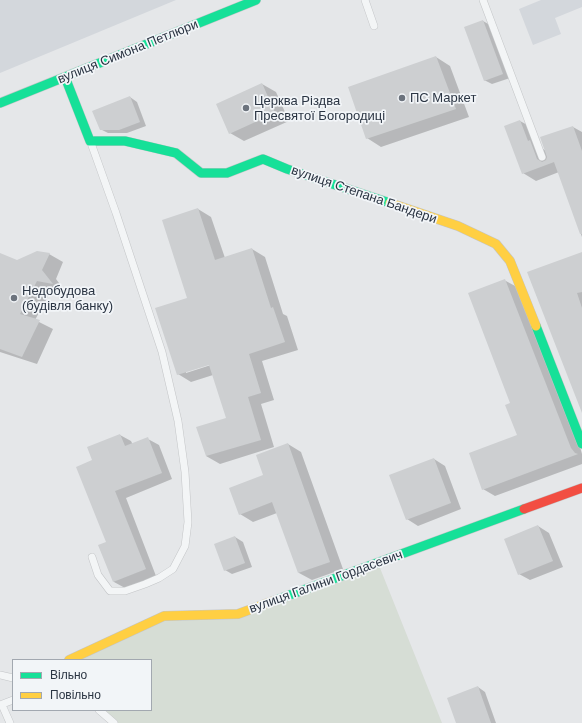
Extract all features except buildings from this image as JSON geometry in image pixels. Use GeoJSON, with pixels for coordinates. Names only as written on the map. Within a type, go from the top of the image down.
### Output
{"type":"FeatureCollection","features":[{"type":"Feature","properties":{"kind":"main road","name":"вулиця Симона Петлюри"},"geometry":{"type":"LineString","coordinates":[[0,103],[256,0]]}},
{"type":"Feature","properties":{"kind":"main road"},"geometry":{"type":"LineString","coordinates":[[65,77],[90,141]]}},
{"type":"Feature","properties":{"kind":"main road","name":"вулиця Степана Бандери"},"geometry":{"type":"LineString","coordinates":[[90,141],[125,141],[176,153],[201,173],[227,173],[263,159],[301,174],[458,226],[496,244],[510,261],[582,444]]}},
{"type":"Feature","properties":{"kind":"main road","name":"вулиця Галини Гордасевич"},"geometry":{"type":"LineString","coordinates":[[71,659],[164,616],[238,614],[582,488]]}},
{"type":"Feature","properties":{"kind":"lane"},"geometry":{"type":"LineString","coordinates":[[365,0],[374,26]]}},
{"type":"Feature","properties":{"kind":"lane"},"geometry":{"type":"LineString","coordinates":[[483,0],[542,157]]}},
{"type":"Feature","properties":{"kind":"lane"},"geometry":{"type":"LineString","coordinates":[[90,141],[162,352],[178,421],[185,472],[188,522],[185,546],[173,569],[159,578],[145,584],[125,591],[110,591],[98,575],[92,557]]}},
{"type":"Feature","properties":{"kind":"lane"},"geometry":{"type":"LineString","coordinates":[[0,675],[12,678]]}},
{"type":"Feature","properties":{"kind":"lane"},"geometry":{"type":"LineString","coordinates":[[10,723],[1,705],[12,700]]}},
{"type":"Feature","properties":{"kind":"lane"},"geometry":{"type":"LineString","coordinates":[[100,711],[114,723]]}},
{"type":"Feature","properties":{"kind":"shaded area"},"geometry":{"type":"Polygon","coordinates":[[[0,0],[176,0],[0,73],[0,0]]]}},
{"type":"Feature","properties":{"kind":"shaded area"},"geometry":{"type":"Polygon","coordinates":[[[541,0],[582,0],[582,7],[555,18],[561,34],[533,45],[519,9],[541,0]]]}},
{"type":"Feature","properties":{"kind":"shaded area"},"geometry":{"type":"Polygon","coordinates":[[[378,563],[442,723],[114,723],[100,711],[152,711],[152,659],[71,659],[164,616],[238,614],[378,563]]]}},
{"type":"Feature","properties":{"kind":"traffic: fast"},"geometry":{"type":"LineString","coordinates":[[0,103],[256,0]]}},
{"type":"Feature","properties":{"kind":"traffic: fast"},"geometry":{"type":"LineString","coordinates":[[65,77],[90,141],[125,141],[176,153],[201,173],[227,173],[263,159],[287,169],[390,203]]}},
{"type":"Feature","properties":{"kind":"traffic: fast"},"geometry":{"type":"LineString","coordinates":[[536,326],[582,444]]}},
{"type":"Feature","properties":{"kind":"traffic: fast"},"geometry":{"type":"LineString","coordinates":[[276,600],[524,509]]}},
{"type":"Feature","properties":{"kind":"traffic: slow"},"geometry":{"type":"LineString","coordinates":[[390,203],[458,226],[496,244],[510,261],[536,326]]}},
{"type":"Feature","properties":{"kind":"traffic: slow"},"geometry":{"type":"LineString","coordinates":[[71,659],[164,616],[238,614],[276,600]]}},
{"type":"Feature","properties":{"kind":"traffic: jam"},"geometry":{"type":"LineString","coordinates":[[524,509],[582,488]]}},
{"type":"Feature","properties":{"kind":"place","name":"ПС Маркет"},"geometry":{"type":"Point","coordinates":[402,98]}},
{"type":"Feature","properties":{"kind":"place","name":"Церква Різдва Пресвятої Богородиці"},"geometry":{"type":"Point","coordinates":[246,108]}},
{"type":"Feature","properties":{"kind":"place","name":"Недобудова (будівля банку)"},"geometry":{"type":"Point","coordinates":[14,298]}}]}
